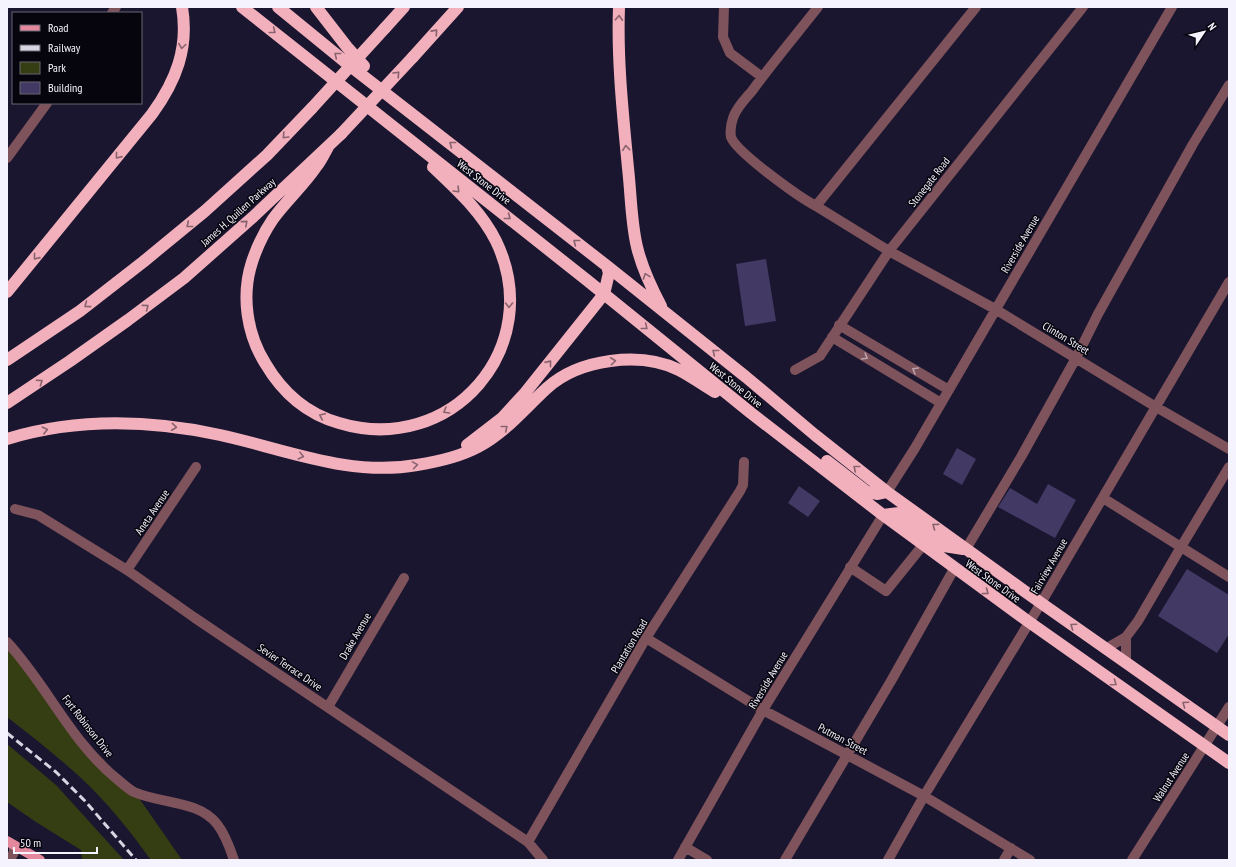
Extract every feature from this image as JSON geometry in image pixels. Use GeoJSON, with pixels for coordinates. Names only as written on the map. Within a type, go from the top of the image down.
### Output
{"type":"FeatureCollection","features":[{"type":"Feature","properties":{"kind":"highway"},"geometry":{"type":"LineString","coordinates":[[7,292],[165,96],[174,77],[180,59],[183,39],[182,7]]}},
{"type":"Feature","properties":{"kind":"highway","name":"West Stone Drive"},"geometry":{"type":"LineString","coordinates":[[242,7],[604,294],[751,413],[883,515],[954,569],[1229,763]]}},
{"type":"Feature","properties":{"kind":"highway","name":"West Stone Drive"},"geometry":{"type":"LineString","coordinates":[[278,7],[664,311],[887,492],[1041,604],[1229,735]]}},
{"type":"Feature","properties":{"kind":"highway"},"geometry":{"type":"LineString","coordinates":[[316,7],[347,47],[390,96]]}},
{"type":"Feature","properties":{"kind":"highway"},"geometry":{"type":"LineString","coordinates":[[385,28],[400,7]]}},
{"type":"Feature","properties":{"kind":"highway","name":"James H. Quillen Parkway"},"geometry":{"type":"LineString","coordinates":[[7,360],[80,311],[200,216],[267,155],[404,7]]}},
{"type":"Feature","properties":{"kind":"highway","name":"James H. Quillen Parkway"},"geometry":{"type":"LineString","coordinates":[[7,403],[70,362],[184,278],[253,217],[328,147],[458,7]]}},
{"type":"Feature","properties":{"kind":"highway"},"geometry":{"type":"LineString","coordinates":[[619,7],[624,128],[634,234],[649,284],[664,311]]}},
{"type":"Feature","properties":{"kind":"highway"},"geometry":{"type":"LineString","coordinates":[[328,147],[316,168],[274,218],[261,239],[256,251],[248,279],[246,300],[248,318],[253,338],[261,357],[271,374],[284,389],[297,402],[331,421],[350,427],[370,430],[389,430],[412,426],[432,420],[466,398],[481,383],[492,366],[499,352],[510,315],[508,276],[496,241],[478,211],[389,124]]}},
{"type":"Feature","properties":{"kind":"highway"},"geometry":{"type":"LineString","coordinates":[[446,458],[473,441],[502,418],[525,393],[604,294],[608,273],[607,266]]}},
{"type":"Feature","properties":{"kind":"highway"},"geometry":{"type":"LineString","coordinates":[[7,439],[57,427],[94,424],[140,424],[184,428],[221,435],[326,462],[357,468],[383,468],[416,465],[446,458],[477,448],[494,437],[516,419],[548,387],[562,378],[592,365],[606,362],[638,360],[656,363],[678,370],[751,413]]}},
{"type":"Feature","properties":{"kind":"highway"},"geometry":{"type":"LineString","coordinates":[[771,428],[789,432],[867,492],[878,494],[887,492]]}},
{"type":"Feature","properties":{"kind":"highway"},"geometry":{"type":"LineString","coordinates":[[883,515],[899,513],[944,546],[966,549]]}},
{"type":"Feature","properties":{"kind":"main road"},"geometry":{"type":"LineString","coordinates":[[11,843],[32,858]]}},
{"type":"Feature","properties":{"kind":"street"},"geometry":{"type":"LineString","coordinates":[[724,7],[723,36],[730,53],[762,77],[818,7]]}},
{"type":"Feature","properties":{"kind":"street"},"geometry":{"type":"LineString","coordinates":[[816,206],[976,7]]}},
{"type":"Feature","properties":{"kind":"street","name":"Stonegate Road"},"geometry":{"type":"LineString","coordinates":[[795,370],[820,356],[889,251],[1083,7]]}},
{"type":"Feature","properties":{"kind":"street","name":"Riverside Avenue"},"geometry":{"type":"LineString","coordinates":[[887,492],[915,448],[1172,7]]}},
{"type":"Feature","properties":{"kind":"street","name":"Clinton Street"},"geometry":{"type":"LineString","coordinates":[[762,77],[736,111],[730,129],[731,137],[745,154],[798,196],[889,251],[995,310],[1229,449]]}},
{"type":"Feature","properties":{"kind":"street"},"geometry":{"type":"LineString","coordinates":[[966,549],[1021,457],[1076,358],[1098,314],[1229,85]]}},
{"type":"Feature","properties":{"kind":"street"},"geometry":{"type":"LineString","coordinates":[[7,158],[45,104]]}},
{"type":"Feature","properties":{"kind":"street","name":"Fairview Avenue"},"geometry":{"type":"LineString","coordinates":[[888,860],[924,796],[1041,604],[1229,282]]}},
{"type":"Feature","properties":{"kind":"street"},"geometry":{"type":"LineString","coordinates":[[839,325],[949,390]]}},
{"type":"Feature","properties":{"kind":"street"},"geometry":{"type":"LineString","coordinates":[[832,337],[941,403]]}},
{"type":"Feature","properties":{"kind":"street","name":"Plantation Road"},"geometry":{"type":"LineString","coordinates":[[528,842],[646,638],[740,491],[743,484],[744,462]]}},
{"type":"Feature","properties":{"kind":"street","name":"Aneta Avenue"},"geometry":{"type":"LineString","coordinates":[[127,570],[196,467]]}},
{"type":"Feature","properties":{"kind":"street"},"geometry":{"type":"LineString","coordinates":[[1106,648],[1126,638],[1138,621],[1229,467]]}},
{"type":"Feature","properties":{"kind":"street"},"geometry":{"type":"LineString","coordinates":[[1103,498],[1229,577]]}},
{"type":"Feature","properties":{"kind":"street","name":"Sevier Terrace Drive"},"geometry":{"type":"LineString","coordinates":[[14,509],[38,515],[127,570],[195,618],[528,842],[543,860]]}},
{"type":"Feature","properties":{"kind":"street","name":"Riverside Avenue"},"geometry":{"type":"LineString","coordinates":[[678,860],[764,710],[883,515]]}},
{"type":"Feature","properties":{"kind":"street"},"geometry":{"type":"LineString","coordinates":[[850,568],[886,591],[923,545]]}},
{"type":"Feature","properties":{"kind":"street"},"geometry":{"type":"LineString","coordinates":[[785,860],[954,569]]}},
{"type":"Feature","properties":{"kind":"street","name":"Drake Avenue"},"geometry":{"type":"LineString","coordinates":[[328,707],[404,578]]}},
{"type":"Feature","properties":{"kind":"street","name":"Putman Street"},"geometry":{"type":"LineString","coordinates":[[646,638],[764,710],[924,796],[1030,860]]}},
{"type":"Feature","properties":{"kind":"street"},"geometry":{"type":"LineString","coordinates":[[1126,638],[1126,663]]}},
{"type":"Feature","properties":{"kind":"street","name":"Fort Robinson Drive"},"geometry":{"type":"LineString","coordinates":[[7,642],[34,674],[67,722],[92,754],[116,778],[134,792],[203,812],[218,825],[234,860]]}},
{"type":"Feature","properties":{"kind":"street","name":"Walnut Avenue"},"geometry":{"type":"LineString","coordinates":[[1132,860],[1229,707]]}},
{"type":"Feature","properties":{"kind":"street"},"geometry":{"type":"LineString","coordinates":[[10,860],[14,852],[11,843]]}},
{"type":"Feature","properties":{"kind":"street"},"geometry":{"type":"LineString","coordinates":[[685,847],[707,860]]}},
{"type":"Feature","properties":{"kind":"street"},"geometry":{"type":"LineString","coordinates":[[1004,860],[1011,848]]}},
{"type":"Feature","properties":{"kind":"green space"},"geometry":{"type":"Polygon","coordinates":[[[7,642],[67,722],[134,791],[182,860],[151,860],[100,796],[71,769],[7,717],[7,642]]]}},
{"type":"Feature","properties":{"kind":"green space"},"geometry":{"type":"Polygon","coordinates":[[[7,744],[56,785],[124,860],[82,860],[81,850],[7,802],[7,744]]]}},
{"type":"Feature","properties":{"kind":"building"},"geometry":{"type":"Polygon","coordinates":[[[766,259],[776,321],[745,326],[736,264],[766,259]]]}},
{"type":"Feature","properties":{"kind":"building"},"geometry":{"type":"Polygon","coordinates":[[[957,448],[976,459],[962,485],[943,474],[957,448]]]}},
{"type":"Feature","properties":{"kind":"building"},"geometry":{"type":"Polygon","coordinates":[[[1048,484],[1076,500],[1055,538],[998,507],[1010,488],[1037,504],[1048,484]]]}},
{"type":"Feature","properties":{"kind":"building"},"geometry":{"type":"Polygon","coordinates":[[[799,486],[820,501],[808,517],[788,503],[799,486]]]}},
{"type":"Feature","properties":{"kind":"building"},"geometry":{"type":"Polygon","coordinates":[[[1187,569],[1229,595],[1229,634],[1217,653],[1158,616],[1187,569]]]}},
{"type":"Feature","properties":{"kind":"railway"},"geometry":{"type":"LineString","coordinates":[[7,733],[56,772],[85,801],[136,860]]}}]}
